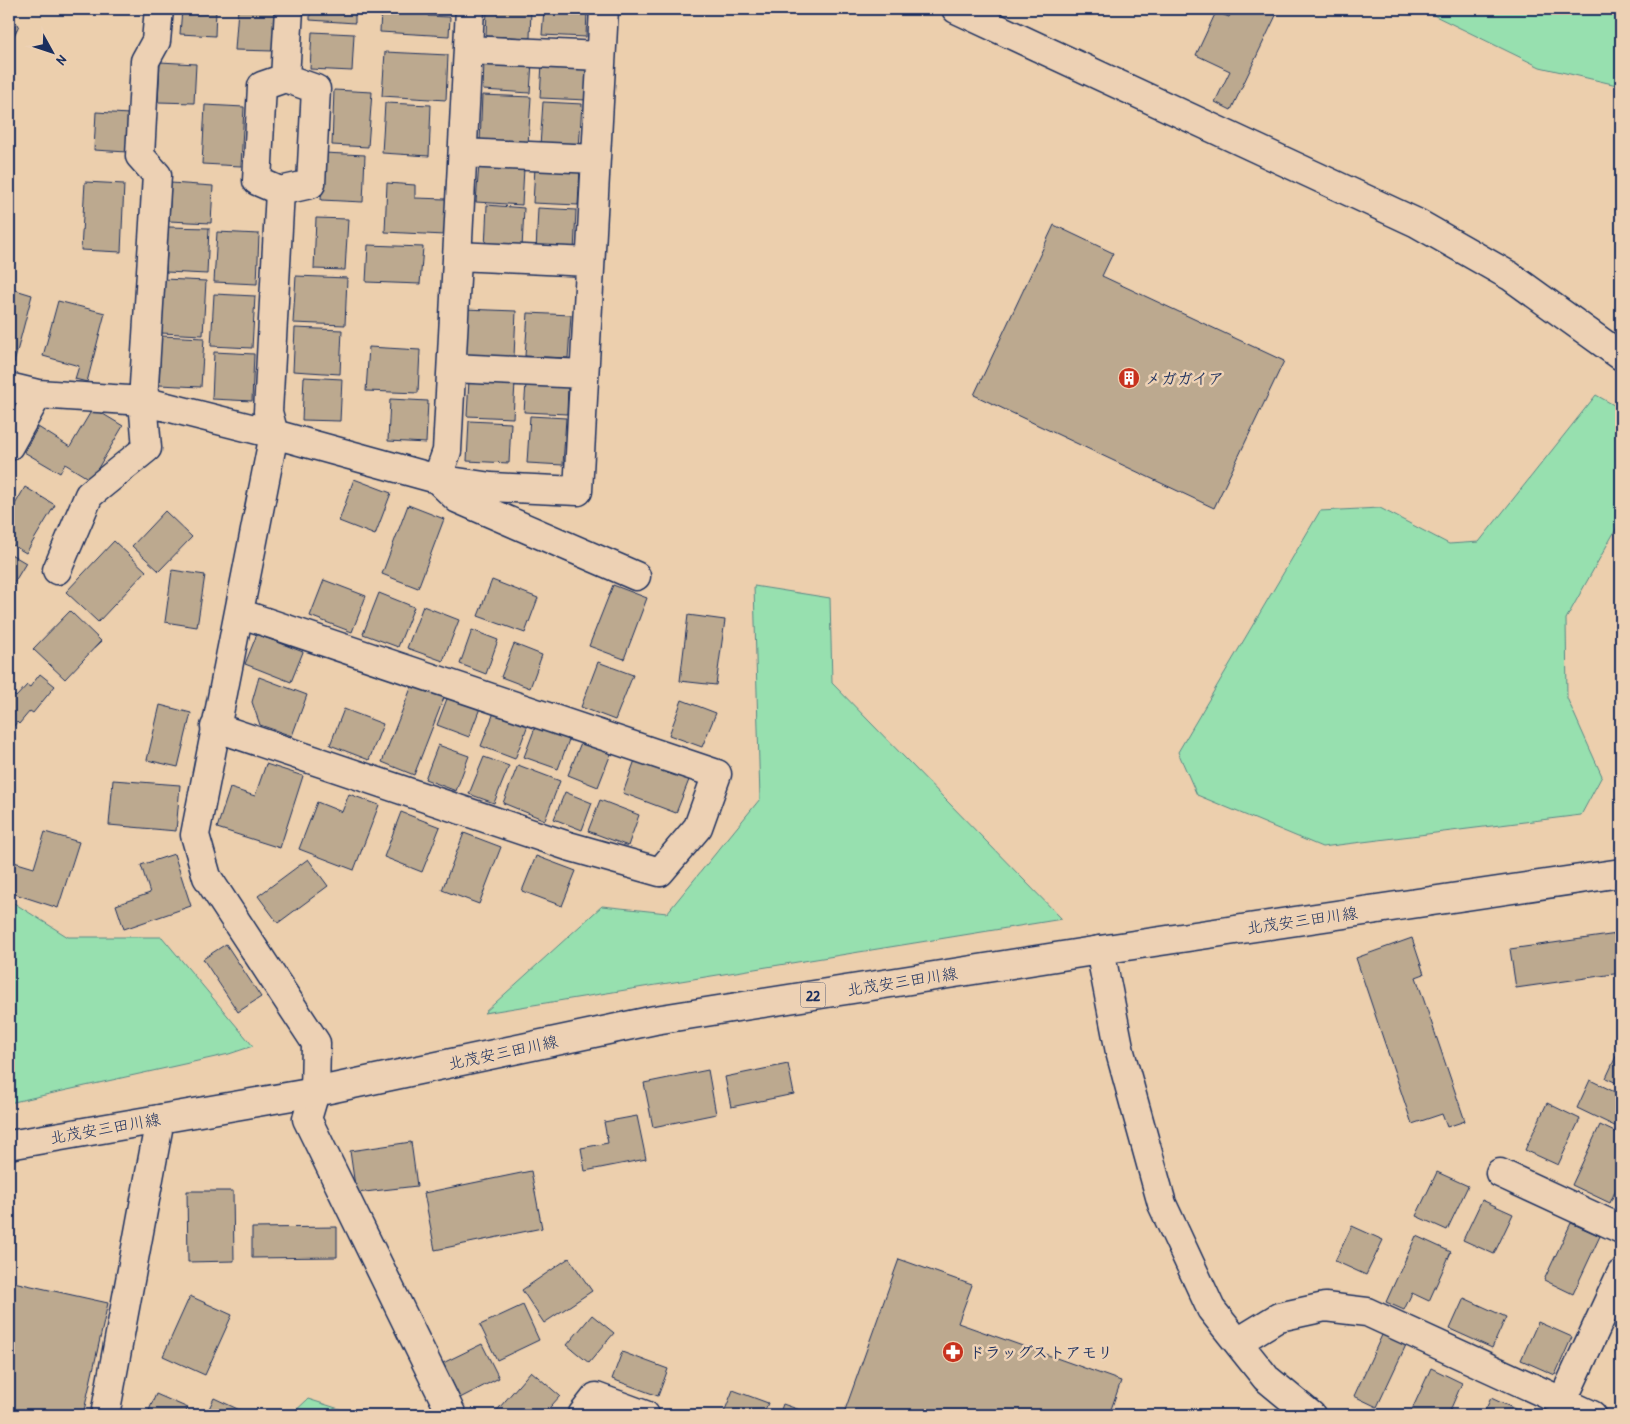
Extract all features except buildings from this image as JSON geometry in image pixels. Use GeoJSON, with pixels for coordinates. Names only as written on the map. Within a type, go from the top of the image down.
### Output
{"type":"FeatureCollection","features":[{"type":"Feature","properties":{"kind":"street"},"geometry":{"type":"LineString","coordinates":[[57,570],[90,495],[147,448],[143,401],[157,176],[140,156],[145,61],[156,41],[159,9]]}},
{"type":"Feature","properties":{"kind":"street"},"geometry":{"type":"LineString","coordinates":[[285,78],[289,9]]}},
{"type":"Feature","properties":{"kind":"street"},"geometry":{"type":"LineString","coordinates":[[436,479],[447,451],[470,9]]}},
{"type":"Feature","properties":{"kind":"street"},"geometry":{"type":"LineString","coordinates":[[9,388],[38,394],[143,401],[274,434],[436,479],[491,487],[578,491],[604,9]]}},
{"type":"Feature","properties":{"kind":"street"},"geometry":{"type":"LineString","coordinates":[[956,9],[1417,223],[1510,276],[1621,356]]}},
{"type":"Feature","properties":{"kind":"street"},"geometry":{"type":"LineString","coordinates":[[468,50],[601,56]]}},
{"type":"Feature","properties":{"kind":"street"},"geometry":{"type":"LineString","coordinates":[[285,78],[316,89],[311,184],[280,191],[257,182],[262,86],[285,78]]}},
{"type":"Feature","properties":{"kind":"street"},"geometry":{"type":"LineString","coordinates":[[463,153],[596,159]]}},
{"type":"Feature","properties":{"kind":"street"},"geometry":{"type":"LineString","coordinates":[[280,191],[268,412],[274,434],[195,835],[207,877],[316,1043],[315,1092],[307,1118],[452,1415]]}},
{"type":"Feature","properties":{"kind":"street"},"geometry":{"type":"LineString","coordinates":[[457,256],[590,262]]}},
{"type":"Feature","properties":{"kind":"street"},"geometry":{"type":"LineString","coordinates":[[452,368],[584,374]]}},
{"type":"Feature","properties":{"kind":"street"},"geometry":{"type":"LineString","coordinates":[[9,446],[38,394]]}},
{"type":"Feature","properties":{"kind":"street"},"geometry":{"type":"LineString","coordinates":[[436,479],[458,499],[636,576]]}},
{"type":"Feature","properties":{"kind":"street"},"geometry":{"type":"LineString","coordinates":[[216,727],[568,846],[660,872],[698,827],[717,774],[239,613]]}},
{"type":"Feature","properties":{"kind":"street","name":"北茂安三田川線"},"geometry":{"type":"LineString","coordinates":[[9,1145],[315,1092],[655,1020],[1100,950],[1621,873]]}},
{"type":"Feature","properties":{"kind":"street"},"geometry":{"type":"LineString","coordinates":[[1100,950],[1120,1052],[1162,1204],[1211,1309],[1266,1378],[1311,1415]]}},
{"type":"Feature","properties":{"kind":"street"},"geometry":{"type":"LineString","coordinates":[[105,1415],[160,1118]]}},
{"type":"Feature","properties":{"kind":"street"},"geometry":{"type":"LineString","coordinates":[[1500,1173],[1621,1229]]}},
{"type":"Feature","properties":{"kind":"street"},"geometry":{"type":"LineString","coordinates":[[1562,1402],[1621,1274]]}},
{"type":"Feature","properties":{"kind":"street"},"geometry":{"type":"LineString","coordinates":[[1238,1342],[1279,1317],[1325,1307],[1366,1312],[1592,1415]]}},
{"type":"Feature","properties":{"kind":"street"},"geometry":{"type":"LineString","coordinates":[[582,1415],[596,1397],[645,1415]]}},
{"type":"Feature","properties":{"kind":"green space"},"geometry":{"type":"Polygon","coordinates":[[[1421,9],[1599,9],[1621,17],[1621,86],[1540,67],[1421,9]]]}},
{"type":"Feature","properties":{"kind":"green space"},"geometry":{"type":"Polygon","coordinates":[[[1596,395],[1621,409],[1621,520],[1566,619],[1567,698],[1602,776],[1581,815],[1322,847],[1197,795],[1178,752],[1320,511],[1380,508],[1449,544],[1479,542],[1596,395]]]}},
{"type":"Feature","properties":{"kind":"green space"},"geometry":{"type":"Polygon","coordinates":[[[754,586],[830,598],[832,683],[1062,919],[484,1013],[602,906],[667,913],[760,799],[754,586]]]}},
{"type":"Feature","properties":{"kind":"green space"},"geometry":{"type":"Polygon","coordinates":[[[9,900],[68,937],[162,937],[253,1046],[229,1054],[9,1103],[9,900]]]}},
{"type":"Feature","properties":{"kind":"green space"},"geometry":{"type":"Polygon","coordinates":[[[308,1399],[352,1413],[352,1415],[291,1415],[308,1399]]]}},
{"type":"Feature","properties":{"kind":"place","name":"メガガイア"},"geometry":{"type":"Point","coordinates":[1129,378]}},
{"type":"Feature","properties":{"kind":"place","name":"ドラッグストアモリ"},"geometry":{"type":"Point","coordinates":[953,1352]}}]}
